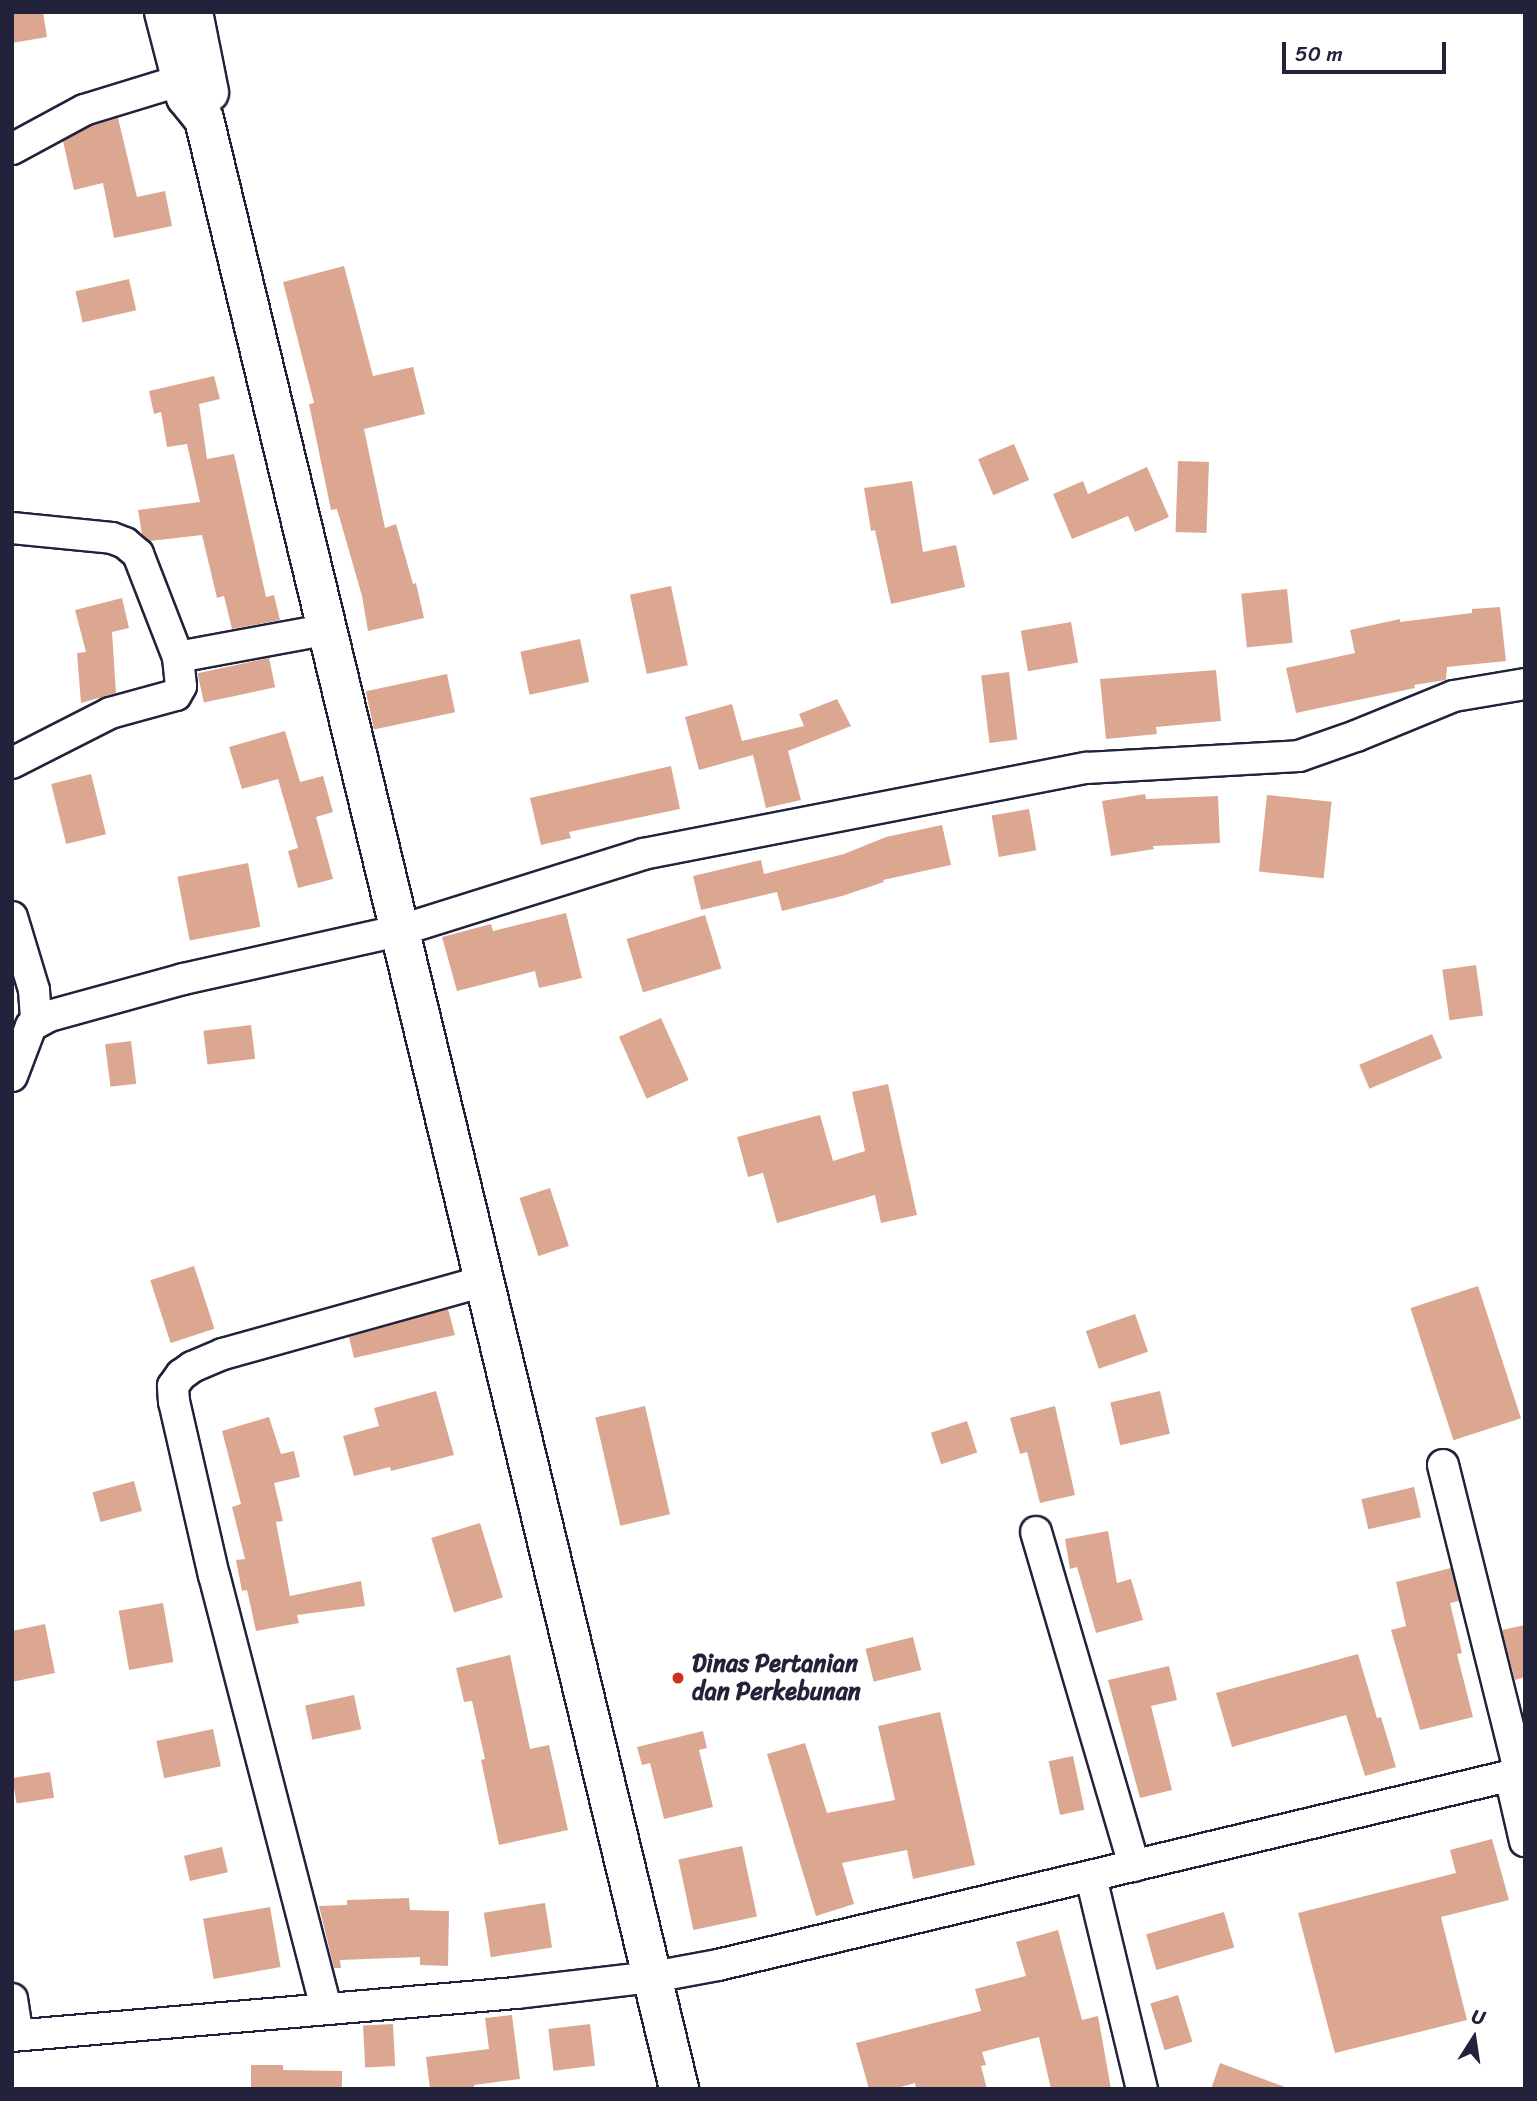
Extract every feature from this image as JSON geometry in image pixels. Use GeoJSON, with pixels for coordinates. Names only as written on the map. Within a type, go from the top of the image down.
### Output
{"type":"FeatureCollection","features":[{"type":"Feature","properties":{"kind":"highway"},"geometry":{"type":"LineString","coordinates":[[164,12],[186,97],[204,119]]}},
{"type":"Feature","properties":{"kind":"highway"},"geometry":{"type":"LineString","coordinates":[[193,12],[210,90],[204,119],[398,931],[680,2089]]}},
{"type":"Feature","properties":{"kind":"street"},"geometry":{"type":"LineString","coordinates":[[12,149],[84,110],[182,80]]}},
{"type":"Feature","properties":{"kind":"street"},"geometry":{"type":"LineString","coordinates":[[12,528],[111,538],[125,543],[138,554],[178,657],[181,686],[176,695],[110,713],[12,763]]}},
{"type":"Feature","properties":{"kind":"street"},"geometry":{"type":"LineString","coordinates":[[178,657],[328,629]]}},
{"type":"Feature","properties":{"kind":"street"},"geometry":{"type":"LineString","coordinates":[[36,1021],[183,979],[398,931],[643,854],[1086,768],[1298,756],[1356,736],[1454,696],[1525,684]]}},
{"type":"Feature","properties":{"kind":"street"},"geometry":{"type":"LineString","coordinates":[[12,917],[34,990],[36,1021],[25,1037],[12,1076]]}},
{"type":"Feature","properties":{"kind":"street"},"geometry":{"type":"LineString","coordinates":[[326,2008],[214,1576],[172,1397],[173,1386],[181,1375],[192,1367],[223,1354],[485,1281]]}},
{"type":"Feature","properties":{"kind":"street"},"geometry":{"type":"LineString","coordinates":[[1443,1465],[1518,1774],[1525,1841]]}},
{"type":"Feature","properties":{"kind":"street"},"geometry":{"type":"LineString","coordinates":[[1036,1532],[1134,1866]]}},
{"type":"Feature","properties":{"kind":"street"},"geometry":{"type":"LineString","coordinates":[[12,1999],[15,2035],[516,1993],[653,1977],[718,1965],[1518,1774]]}},
{"type":"Feature","properties":{"kind":"street"},"geometry":{"type":"LineString","coordinates":[[1091,1877],[1142,2089]]}},
{"type":"Feature","properties":{"kind":"building"},"geometry":{"type":"Polygon","coordinates":[[[12,12],[43,12],[47,37],[12,43],[12,12]]]}},
{"type":"Feature","properties":{"kind":"building"},"geometry":{"type":"Polygon","coordinates":[[[118,118],[137,197],[165,191],[172,226],[114,238],[103,183],[74,190],[63,141],[91,126],[118,118]]]}},
{"type":"Feature","properties":{"kind":"building"},"geometry":{"type":"Polygon","coordinates":[[[344,266],[373,376],[413,367],[425,414],[364,429],[385,528],[396,524],[413,584],[416,583],[424,618],[368,631],[362,596],[337,509],[331,510],[309,404],[314,403],[283,282],[344,266]]]}},
{"type":"Feature","properties":{"kind":"building"},"geometry":{"type":"Polygon","coordinates":[[[129,279],[136,310],[83,323],[75,291],[129,279]]]}},
{"type":"Feature","properties":{"kind":"building"},"geometry":{"type":"Polygon","coordinates":[[[214,376],[220,399],[199,404],[207,459],[234,454],[266,597],[274,595],[280,620],[232,629],[224,596],[217,598],[202,535],[150,541],[142,534],[138,510],[200,502],[187,444],[167,447],[161,412],[154,414],[149,391],[214,376]]]}},
{"type":"Feature","properties":{"kind":"building"},"geometry":{"type":"Polygon","coordinates":[[[1014,444],[1029,480],[993,495],[978,459],[1014,444]]]}},
{"type":"Feature","properties":{"kind":"building"},"geometry":{"type":"Polygon","coordinates":[[[1178,461],[1209,462],[1207,533],[1176,532],[1178,461]]]}},
{"type":"Feature","properties":{"kind":"building"},"geometry":{"type":"Polygon","coordinates":[[[1147,467],[1169,517],[1135,532],[1128,516],[1072,539],[1053,494],[1083,481],[1088,494],[1147,467]]]}},
{"type":"Feature","properties":{"kind":"building"},"geometry":{"type":"Polygon","coordinates":[[[912,481],[923,552],[956,545],[965,587],[891,604],[875,530],[871,531],[864,488],[912,481]]]}},
{"type":"Feature","properties":{"kind":"building"},"geometry":{"type":"Polygon","coordinates":[[[671,586],[688,665],[647,674],[630,595],[671,586]]]}},
{"type":"Feature","properties":{"kind":"building"},"geometry":{"type":"Polygon","coordinates":[[[1287,589],[1293,643],[1247,648],[1241,594],[1287,589]]]}},
{"type":"Feature","properties":{"kind":"building"},"geometry":{"type":"Polygon","coordinates":[[[122,598],[129,628],[112,632],[116,693],[81,703],[77,653],[86,652],[75,610],[122,598]]]}},
{"type":"Feature","properties":{"kind":"building"},"geometry":{"type":"Polygon","coordinates":[[[1500,607],[1506,661],[1447,667],[1446,680],[1296,713],[1286,668],[1355,653],[1350,630],[1400,619],[1400,622],[1472,613],[1472,609],[1500,607]]]}},
{"type":"Feature","properties":{"kind":"building"},"geometry":{"type":"Polygon","coordinates":[[[1071,622],[1078,662],[1028,671],[1021,631],[1071,622]]]}},
{"type":"Feature","properties":{"kind":"building"},"geometry":{"type":"Polygon","coordinates":[[[580,639],[589,682],[529,695],[520,652],[580,639]]]}},
{"type":"Feature","properties":{"kind":"building"},"geometry":{"type":"Polygon","coordinates":[[[269,658],[275,687],[204,703],[198,673],[269,658]]]}},
{"type":"Feature","properties":{"kind":"building"},"geometry":{"type":"Polygon","coordinates":[[[1216,670],[1221,721],[1156,727],[1157,734],[1106,739],[1100,679],[1216,670]]]}},
{"type":"Feature","properties":{"kind":"building"},"geometry":{"type":"Polygon","coordinates":[[[1009,672],[1017,739],[989,743],[981,675],[1009,672]]]}},
{"type":"Feature","properties":{"kind":"building"},"geometry":{"type":"Polygon","coordinates":[[[447,674],[455,712],[374,729],[366,691],[447,674]]]}},
{"type":"Feature","properties":{"kind":"building"},"geometry":{"type":"Polygon","coordinates":[[[837,699],[851,726],[788,751],[801,800],[766,808],[753,755],[699,770],[685,717],[732,704],[742,741],[804,726],[799,714],[837,699]]]}},
{"type":"Feature","properties":{"kind":"building"},"geometry":{"type":"Polygon","coordinates":[[[285,731],[300,782],[323,776],[333,812],[316,817],[333,879],[298,888],[288,851],[298,848],[278,779],[242,789],[229,747],[285,731]]]}},
{"type":"Feature","properties":{"kind":"building"},"geometry":{"type":"Polygon","coordinates":[[[671,766],[680,809],[569,832],[571,838],[541,845],[530,798],[671,766]]]}},
{"type":"Feature","properties":{"kind":"building"},"geometry":{"type":"Polygon","coordinates":[[[91,774],[106,834],[66,844],[51,784],[91,774]]]}},
{"type":"Feature","properties":{"kind":"building"},"geometry":{"type":"Polygon","coordinates":[[[1145,794],[1146,799],[1218,796],[1220,843],[1153,846],[1154,849],[1111,856],[1102,801],[1145,794]]]}},
{"type":"Feature","properties":{"kind":"building"},"geometry":{"type":"Polygon","coordinates":[[[1267,795],[1332,802],[1324,878],[1259,872],[1267,795]]]}},
{"type":"Feature","properties":{"kind":"building"},"geometry":{"type":"Polygon","coordinates":[[[1029,809],[1036,850],[999,857],[992,816],[1029,809]]]}},
{"type":"Feature","properties":{"kind":"building"},"geometry":{"type":"Polygon","coordinates":[[[942,825],[951,865],[883,880],[884,882],[842,896],[782,911],[777,892],[701,910],[693,876],[761,860],[764,874],[844,854],[886,837],[942,825]]]}},
{"type":"Feature","properties":{"kind":"building"},"geometry":{"type":"Polygon","coordinates":[[[248,863],[260,927],[190,941],[177,877],[248,863]]]}},
{"type":"Feature","properties":{"kind":"building"},"geometry":{"type":"Polygon","coordinates":[[[566,913],[582,978],[539,988],[535,971],[457,991],[442,937],[491,924],[493,931],[566,913]]]}},
{"type":"Feature","properties":{"kind":"building"},"geometry":{"type":"Polygon","coordinates":[[[705,915],[721,969],[643,993],[627,939],[705,915]]]}},
{"type":"Feature","properties":{"kind":"building"},"geometry":{"type":"Polygon","coordinates":[[[1476,965],[1483,1016],[1449,1020],[1442,970],[1476,965]]]}},
{"type":"Feature","properties":{"kind":"building"},"geometry":{"type":"Polygon","coordinates":[[[661,1018],[689,1080],[647,1099],[619,1037],[661,1018]]]}},
{"type":"Feature","properties":{"kind":"building"},"geometry":{"type":"Polygon","coordinates":[[[251,1025],[255,1059],[208,1065],[203,1031],[251,1025]]]}},
{"type":"Feature","properties":{"kind":"building"},"geometry":{"type":"Polygon","coordinates":[[[1432,1034],[1442,1058],[1369,1089],[1359,1065],[1432,1034]]]}},
{"type":"Feature","properties":{"kind":"building"},"geometry":{"type":"Polygon","coordinates":[[[131,1041],[136,1084],[110,1087],[105,1044],[131,1041]]]}},
{"type":"Feature","properties":{"kind":"building"},"geometry":{"type":"Polygon","coordinates":[[[888,1084],[917,1215],[881,1223],[875,1195],[777,1223],[763,1173],[748,1177],[737,1137],[820,1115],[833,1161],[865,1151],[852,1092],[888,1084]]]}},
{"type":"Feature","properties":{"kind":"building"},"geometry":{"type":"Polygon","coordinates":[[[550,1188],[569,1246],[538,1256],[520,1198],[550,1188]]]}},
{"type":"Feature","properties":{"kind":"building"},"geometry":{"type":"Polygon","coordinates":[[[194,1266],[214,1329],[171,1343],[150,1280],[194,1266]]]}},
{"type":"Feature","properties":{"kind":"building"},"geometry":{"type":"Polygon","coordinates":[[[1478,1286],[1521,1418],[1453,1440],[1410,1308],[1478,1286]]]}},
{"type":"Feature","properties":{"kind":"building"},"geometry":{"type":"Polygon","coordinates":[[[448,1309],[455,1335],[354,1358],[349,1337],[448,1309]]]}},
{"type":"Feature","properties":{"kind":"building"},"geometry":{"type":"Polygon","coordinates":[[[1135,1314],[1148,1352],[1099,1369],[1086,1331],[1135,1314]]]}},
{"type":"Feature","properties":{"kind":"building"},"geometry":{"type":"Polygon","coordinates":[[[436,1391],[454,1455],[391,1471],[390,1467],[354,1476],[343,1436],[379,1426],[374,1408],[436,1391]]]}},
{"type":"Feature","properties":{"kind":"building"},"geometry":{"type":"Polygon","coordinates":[[[1160,1391],[1170,1434],[1120,1445],[1110,1402],[1160,1391]]]}},
{"type":"Feature","properties":{"kind":"building"},"geometry":{"type":"Polygon","coordinates":[[[645,1406],[670,1514],[620,1526],[595,1417],[645,1406]]]}},
{"type":"Feature","properties":{"kind":"building"},"geometry":{"type":"Polygon","coordinates":[[[1055,1406],[1075,1495],[1040,1503],[1027,1452],[1020,1454],[1010,1418],[1055,1406]]]}},
{"type":"Feature","properties":{"kind":"building"},"geometry":{"type":"Polygon","coordinates":[[[269,1417],[281,1454],[294,1451],[300,1477],[274,1483],[283,1521],[276,1522],[290,1596],[361,1581],[365,1606],[297,1615],[299,1623],[256,1631],[247,1590],[242,1591],[236,1560],[245,1559],[232,1507],[241,1504],[222,1431],[269,1417]]]}},
{"type":"Feature","properties":{"kind":"building"},"geometry":{"type":"Polygon","coordinates":[[[967,1421],[977,1452],[941,1464],[931,1433],[967,1421]]]}},
{"type":"Feature","properties":{"kind":"building"},"geometry":{"type":"Polygon","coordinates":[[[134,1481],[142,1511],[100,1522],[92,1492],[134,1481]]]}},
{"type":"Feature","properties":{"kind":"building"},"geometry":{"type":"Polygon","coordinates":[[[1414,1487],[1421,1517],[1368,1529],[1361,1499],[1414,1487]]]}},
{"type":"Feature","properties":{"kind":"building"},"geometry":{"type":"Polygon","coordinates":[[[480,1523],[503,1598],[454,1613],[431,1538],[480,1523]]]}},
{"type":"Feature","properties":{"kind":"building"},"geometry":{"type":"Polygon","coordinates":[[[1108,1531],[1117,1583],[1131,1579],[1143,1620],[1096,1633],[1077,1567],[1070,1569],[1065,1539],[1108,1531]]]}},
{"type":"Feature","properties":{"kind":"building"},"geometry":{"type":"Polygon","coordinates":[[[1451,1568],[1459,1601],[1450,1603],[1462,1653],[1457,1654],[1473,1717],[1420,1730],[1391,1630],[1406,1626],[1396,1582],[1451,1568]]]}},
{"type":"Feature","properties":{"kind":"building"},"geometry":{"type":"Polygon","coordinates":[[[163,1603],[173,1662],[129,1670],[119,1611],[163,1603]]]}},
{"type":"Feature","properties":{"kind":"building"},"geometry":{"type":"Polygon","coordinates":[[[45,1624],[55,1673],[12,1682],[12,1631],[45,1624]]]}},
{"type":"Feature","properties":{"kind":"building"},"geometry":{"type":"Polygon","coordinates":[[[1525,1625],[1525,1677],[1515,1680],[1502,1630],[1525,1625]]]}},
{"type":"Feature","properties":{"kind":"building"},"geometry":{"type":"Polygon","coordinates":[[[913,1637],[921,1670],[874,1682],[865,1649],[913,1637]]]}},
{"type":"Feature","properties":{"kind":"building"},"geometry":{"type":"Polygon","coordinates":[[[1358,1654],[1377,1718],[1381,1717],[1396,1767],[1365,1776],[1346,1715],[1232,1747],[1216,1693],[1358,1654]]]}},
{"type":"Feature","properties":{"kind":"building"},"geometry":{"type":"Polygon","coordinates":[[[510,1655],[530,1749],[549,1745],[568,1830],[499,1845],[472,1701],[464,1702],[456,1668],[510,1655]]]}},
{"type":"Feature","properties":{"kind":"building"},"geometry":{"type":"Polygon","coordinates":[[[1169,1666],[1177,1700],[1151,1706],[1172,1790],[1140,1798],[1108,1680],[1169,1666]]]}},
{"type":"Feature","properties":{"kind":"building"},"geometry":{"type":"Polygon","coordinates":[[[354,1695],[361,1729],[312,1740],[305,1705],[354,1695]]]}},
{"type":"Feature","properties":{"kind":"building"},"geometry":{"type":"Polygon","coordinates":[[[940,1712],[975,1865],[913,1879],[907,1850],[842,1863],[854,1904],[816,1916],[767,1754],[805,1743],[827,1813],[895,1800],[878,1726],[940,1712]]]}},
{"type":"Feature","properties":{"kind":"building"},"geometry":{"type":"Polygon","coordinates":[[[213,1729],[221,1766],[164,1778],[156,1741],[213,1729]]]}},
{"type":"Feature","properties":{"kind":"building"},"geometry":{"type":"Polygon","coordinates":[[[703,1731],[707,1748],[699,1750],[713,1807],[664,1819],[650,1763],[642,1765],[637,1747],[703,1731]]]}},
{"type":"Feature","properties":{"kind":"building"},"geometry":{"type":"Polygon","coordinates":[[[1073,1756],[1084,1810],[1060,1815],[1049,1761],[1073,1756]]]}},
{"type":"Feature","properties":{"kind":"building"},"geometry":{"type":"Polygon","coordinates":[[[50,1772],[54,1798],[17,1804],[12,1778],[50,1772]]]}},
{"type":"Feature","properties":{"kind":"building"},"geometry":{"type":"Polygon","coordinates":[[[1492,1839],[1509,1900],[1441,1917],[1467,2020],[1335,2053],[1298,1913],[1456,1873],[1450,1850],[1492,1839]]]}},
{"type":"Feature","properties":{"kind":"building"},"geometry":{"type":"Polygon","coordinates":[[[742,1846],[757,1916],[693,1930],[678,1860],[742,1846]]]}},
{"type":"Feature","properties":{"kind":"building"},"geometry":{"type":"Polygon","coordinates":[[[222,1847],[228,1872],[190,1881],[184,1856],[222,1847]]]}},
{"type":"Feature","properties":{"kind":"building"},"geometry":{"type":"Polygon","coordinates":[[[409,1898],[410,1910],[449,1911],[448,1966],[420,1965],[420,1957],[340,1960],[341,1968],[334,1968],[319,1906],[347,1905],[347,1900],[409,1898]]]}},
{"type":"Feature","properties":{"kind":"building"},"geometry":{"type":"Polygon","coordinates":[[[545,1903],[552,1947],[491,1957],[484,1913],[545,1903]]]}},
{"type":"Feature","properties":{"kind":"building"},"geometry":{"type":"Polygon","coordinates":[[[270,1907],[281,1967],[214,1979],[203,1919],[270,1907]]]}},
{"type":"Feature","properties":{"kind":"building"},"geometry":{"type":"Polygon","coordinates":[[[1224,1912],[1234,1948],[1156,1970],[1146,1934],[1224,1912]]]}},
{"type":"Feature","properties":{"kind":"building"},"geometry":{"type":"Polygon","coordinates":[[[1058,1930],[1082,2020],[1098,2016],[1111,2089],[1051,2089],[1039,2037],[982,2052],[986,2065],[981,2066],[987,2089],[916,2089],[915,2083],[894,2089],[869,2089],[856,2043],[981,2011],[975,1989],[1026,1976],[1016,1942],[1058,1930]]]}},
{"type":"Feature","properties":{"kind":"building"},"geometry":{"type":"Polygon","coordinates":[[[1178,1995],[1192,2042],[1165,2050],[1150,2003],[1178,1995]]]}},
{"type":"Feature","properties":{"kind":"building"},"geometry":{"type":"Polygon","coordinates":[[[512,2015],[520,2079],[474,2085],[474,2089],[430,2089],[426,2057],[489,2049],[485,2018],[512,2015]]]}},
{"type":"Feature","properties":{"kind":"building"},"geometry":{"type":"Polygon","coordinates":[[[393,2024],[395,2066],[365,2068],[363,2026],[393,2024]]]}},
{"type":"Feature","properties":{"kind":"building"},"geometry":{"type":"Polygon","coordinates":[[[590,2024],[595,2066],[553,2071],[548,2029],[590,2024]]]}},
{"type":"Feature","properties":{"kind":"building"},"geometry":{"type":"Polygon","coordinates":[[[1220,2063],[1285,2087],[1285,2089],[1211,2089],[1220,2063]]]}},
{"type":"Feature","properties":{"kind":"building"},"geometry":{"type":"Polygon","coordinates":[[[251,2065],[283,2065],[283,2070],[342,2071],[342,2089],[251,2089],[251,2065]]]}},
{"type":"Feature","properties":{"kind":"place","name":"Dinas Pertanian dan Perkebunan"},"geometry":{"type":"Point","coordinates":[678,1678]}}]}
